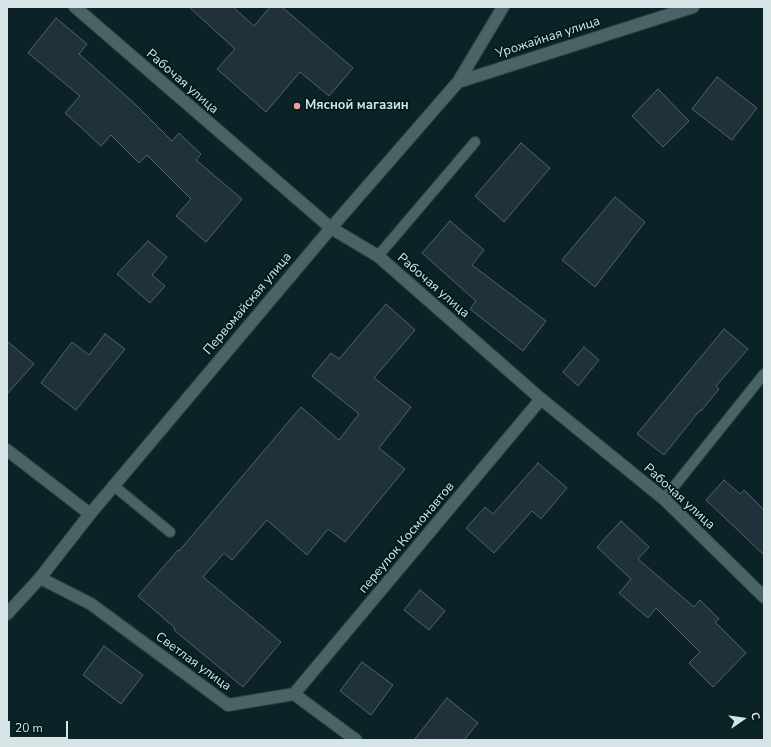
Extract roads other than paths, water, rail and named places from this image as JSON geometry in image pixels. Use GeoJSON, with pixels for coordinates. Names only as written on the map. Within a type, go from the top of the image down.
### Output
{"type":"FeatureCollection","features":[{"type":"Feature","properties":{"kind":"street","name":"Рабочая улица"},"geometry":{"type":"LineString","coordinates":[[75,7],[331,228],[378,256],[541,399],[664,499],[764,597]]}},
{"type":"Feature","properties":{"kind":"street","name":"Первомайская улица"},"geometry":{"type":"LineString","coordinates":[[7,614],[40,578],[90,514],[331,228],[458,82],[503,7]]}},
{"type":"Feature","properties":{"kind":"street","name":"Урожайная улица"},"geometry":{"type":"LineString","coordinates":[[458,82],[693,7]]}},
{"type":"Feature","properties":{"kind":"street","name":"переулок Космонавтов"},"geometry":{"type":"LineString","coordinates":[[294,694],[541,399]]}},
{"type":"Feature","properties":{"kind":"street"},"geometry":{"type":"LineString","coordinates":[[7,450],[90,514]]}},
{"type":"Feature","properties":{"kind":"street","name":"Светлая улица"},"geometry":{"type":"LineString","coordinates":[[40,578],[91,604],[228,705],[294,694]]}},
{"type":"Feature","properties":{"kind":"street"},"geometry":{"type":"LineString","coordinates":[[294,694],[356,740]]}},
{"type":"Feature","properties":{"kind":"lane"},"geometry":{"type":"LineString","coordinates":[[378,256],[475,142]]}},
{"type":"Feature","properties":{"kind":"lane"},"geometry":{"type":"LineString","coordinates":[[664,499],[764,374]]}},
{"type":"Feature","properties":{"kind":"lane"},"geometry":{"type":"LineString","coordinates":[[114,486],[170,532]]}},
{"type":"Feature","properties":{"kind":"place","name":"Мясной магазин"},"geometry":{"type":"Point","coordinates":[297,106]}}]}
